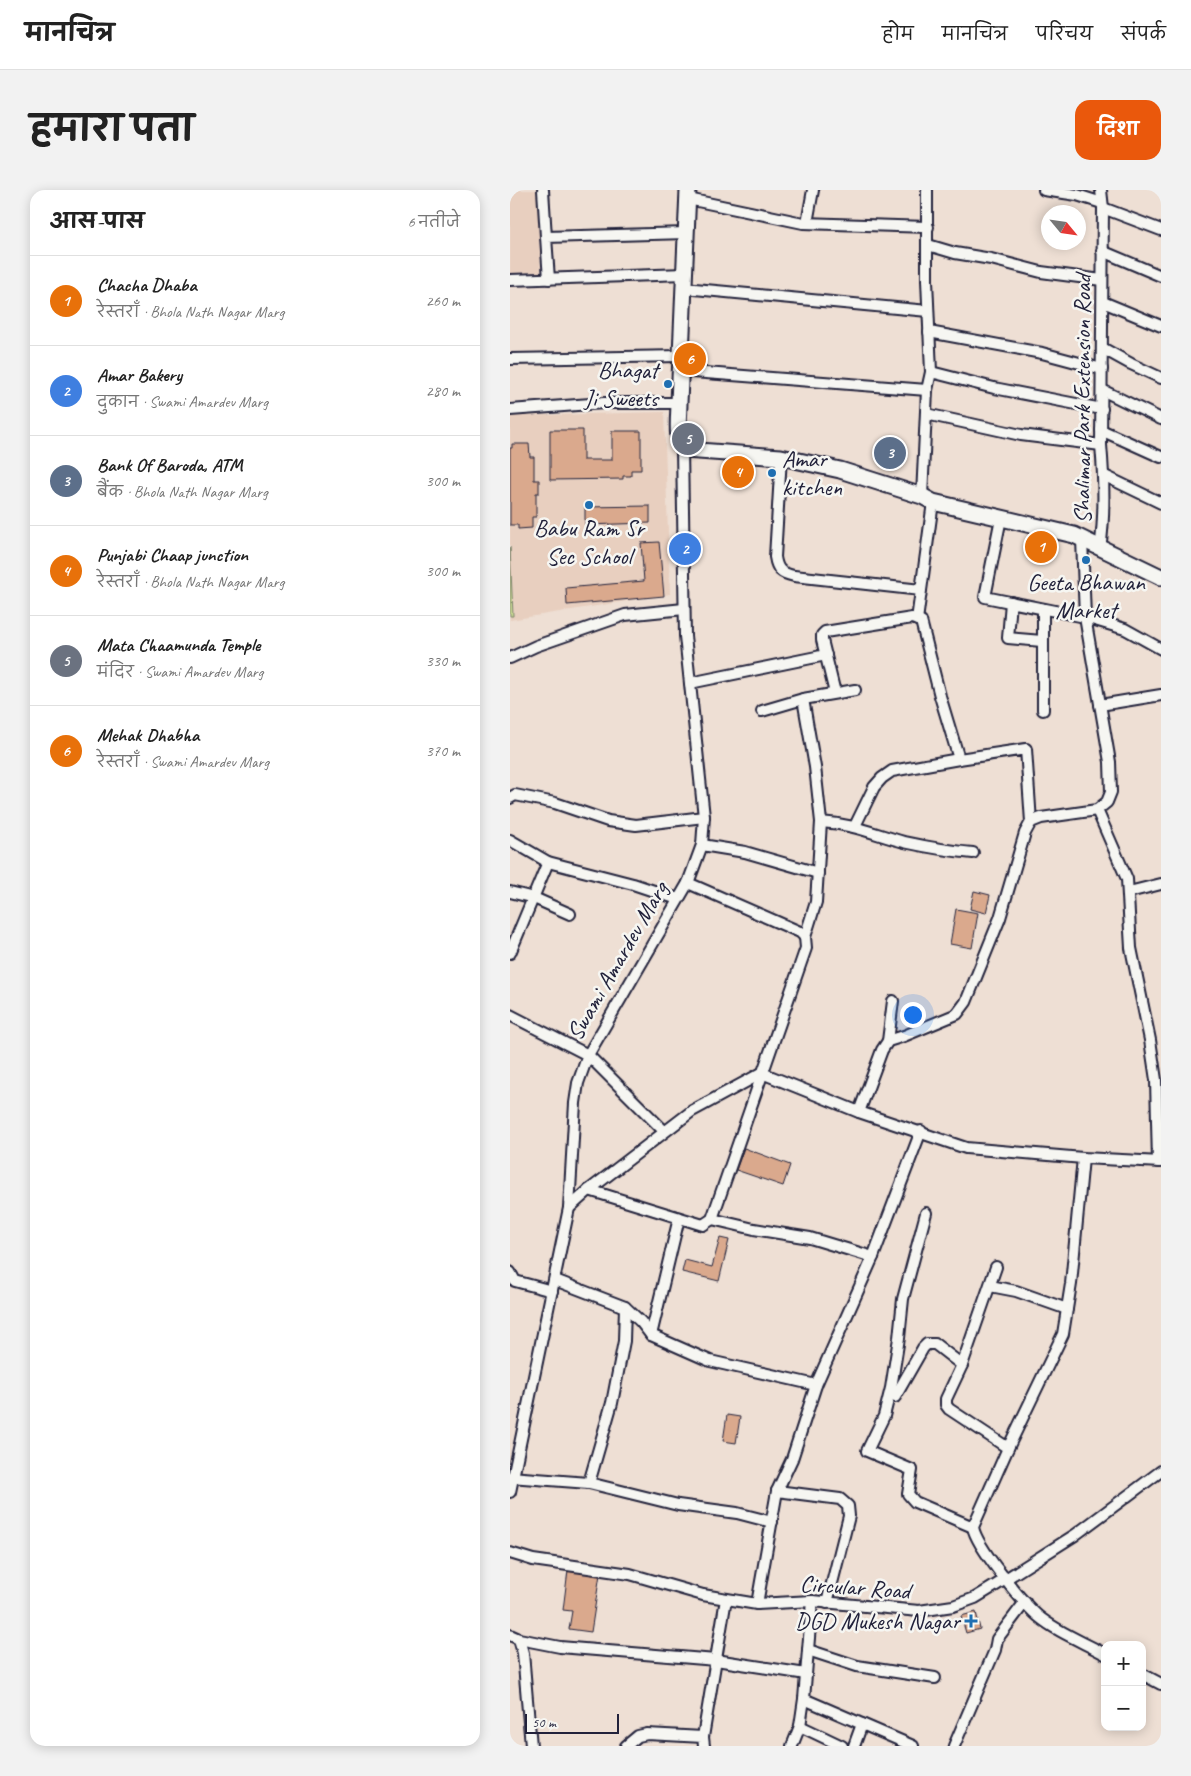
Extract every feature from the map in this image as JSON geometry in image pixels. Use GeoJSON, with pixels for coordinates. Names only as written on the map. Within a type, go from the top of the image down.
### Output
{"type":"FeatureCollection","features":[{"type":"Feature","properties":{"kind":"street"},"geometry":{"type":"LineString","coordinates":[[543,190],[549,279]]}},
{"type":"Feature","properties":{"kind":"street"},"geometry":{"type":"LineString","coordinates":[[807,224],[812,190]]}},
{"type":"Feature","properties":{"kind":"street"},"geometry":{"type":"LineString","coordinates":[[917,620],[928,499],[926,414],[931,372],[928,311],[927,190]]}},
{"type":"Feature","properties":{"kind":"street"},"geometry":{"type":"LineString","coordinates":[[1044,190],[1077,195],[1161,230]]}},
{"type":"Feature","properties":{"kind":"street","name":"Shalimar Park Extension Road"},"geometry":{"type":"LineString","coordinates":[[1100,549],[1103,475],[1101,445],[1101,190]]}},
{"type":"Feature","properties":{"kind":"street"},"geometry":{"type":"LineString","coordinates":[[688,194],[807,224],[928,227]]}},
{"type":"Feature","properties":{"kind":"street","name":"Swami Amardev Marg"},"geometry":{"type":"LineString","coordinates":[[510,1492],[570,1208],[575,1103],[578,1083],[588,1055],[688,882],[702,845],[704,817],[684,609],[684,449],[680,443],[678,430],[688,194]]}},
{"type":"Feature","properties":{"kind":"street"},"geometry":{"type":"LineString","coordinates":[[546,237],[687,233]]}},
{"type":"Feature","properties":{"kind":"street"},"geometry":{"type":"LineString","coordinates":[[928,244],[955,253],[991,259],[1040,272],[1102,280]]}},
{"type":"Feature","properties":{"kind":"street"},"geometry":{"type":"LineString","coordinates":[[1102,251],[1161,276]]}},
{"type":"Feature","properties":{"kind":"street"},"geometry":{"type":"LineString","coordinates":[[510,280],[684,281],[928,311]]}},
{"type":"Feature","properties":{"kind":"street"},"geometry":{"type":"LineString","coordinates":[[1102,302],[1161,326]]}},
{"type":"Feature","properties":{"kind":"street"},"geometry":{"type":"LineString","coordinates":[[929,332],[1042,353],[1102,369]]}},
{"type":"Feature","properties":{"kind":"street"},"geometry":{"type":"LineString","coordinates":[[1102,348],[1161,378]]}},
{"type":"Feature","properties":{"kind":"street"},"geometry":{"type":"LineString","coordinates":[[510,359],[680,364],[928,390]]}},
{"type":"Feature","properties":{"kind":"street"},"geometry":{"type":"LineString","coordinates":[[931,372],[994,388],[1102,409]]}},
{"type":"Feature","properties":{"kind":"street"},"geometry":{"type":"LineString","coordinates":[[1102,390],[1161,419]]}},
{"type":"Feature","properties":{"kind":"street"},"geometry":{"type":"LineString","coordinates":[[510,410],[604,403],[679,403]]}},
{"type":"Feature","properties":{"kind":"street"},"geometry":{"type":"LineString","coordinates":[[926,414],[1020,435],[1101,445]]}},
{"type":"Feature","properties":{"kind":"street"},"geometry":{"type":"LineString","coordinates":[[1101,430],[1161,457]]}},
{"type":"Feature","properties":{"kind":"street"},"geometry":{"type":"LineString","coordinates":[[684,449],[782,457],[840,470],[928,499],[1074,535],[1161,577]]}},
{"type":"Feature","properties":{"kind":"street"},"geometry":{"type":"LineString","coordinates":[[782,457],[775,557],[777,568],[783,574],[921,590]]}},
{"type":"Feature","properties":{"kind":"street"},"geometry":{"type":"LineString","coordinates":[[1103,475],[1161,503]]}},
{"type":"Feature","properties":{"kind":"street"},"geometry":{"type":"LineString","coordinates":[[1001,518],[985,597],[1085,616],[1125,629],[1161,648]]}},
{"type":"Feature","properties":{"kind":"street"},"geometry":{"type":"LineString","coordinates":[[1031,822],[1041,818],[1096,810],[1107,802],[1111,792],[1110,762],[1085,616],[1082,539]]}},
{"type":"Feature","properties":{"kind":"street"},"geometry":{"type":"LineString","coordinates":[[1011,602],[1008,638],[1042,641]]}},
{"type":"Feature","properties":{"kind":"street"},"geometry":{"type":"LineString","coordinates":[[510,658],[536,646],[625,615],[684,609]]}},
{"type":"Feature","properties":{"kind":"street"},"geometry":{"type":"LineString","coordinates":[[1043,609],[1043,710]]}},
{"type":"Feature","properties":{"kind":"street"},"geometry":{"type":"LineString","coordinates":[[835,693],[822,635],[829,630],[912,618],[921,621],[940,696],[959,759]]}},
{"type":"Feature","properties":{"kind":"street"},"geometry":{"type":"LineString","coordinates":[[690,683],[826,655]]}},
{"type":"Feature","properties":{"kind":"street"},"geometry":{"type":"LineString","coordinates":[[762,711],[804,699],[855,690]]}},
{"type":"Feature","properties":{"kind":"street"},"geometry":{"type":"LineString","coordinates":[[1100,704],[1161,695]]}},
{"type":"Feature","properties":{"kind":"street"},"geometry":{"type":"LineString","coordinates":[[589,1190],[703,1225],[712,1219],[806,948],[805,937],[816,902],[821,822],[815,767],[804,699]]}},
{"type":"Feature","properties":{"kind":"street"},"geometry":{"type":"LineString","coordinates":[[855,826],[874,787],[882,778],[892,772],[1026,749],[1031,822],[1025,833],[1000,918],[966,1002],[957,1014],[888,1041]]}},
{"type":"Feature","properties":{"kind":"street"},"geometry":{"type":"LineString","coordinates":[[510,798],[515,795],[555,803],[608,820],[636,825],[704,817]]}},
{"type":"Feature","properties":{"kind":"street"},"geometry":{"type":"LineString","coordinates":[[570,1208],[589,1190],[692,1110],[762,1073],[859,1112],[966,1148],[1083,1158],[1159,1162],[1156,1080],[1150,1040],[1131,948],[1127,879],[1096,810]]}},
{"type":"Feature","properties":{"kind":"street"},"geometry":{"type":"LineString","coordinates":[[821,822],[855,826],[904,842],[972,853]]}},
{"type":"Feature","properties":{"kind":"street"},"geometry":{"type":"LineString","coordinates":[[510,840],[548,862],[633,884],[678,899]]}},
{"type":"Feature","properties":{"kind":"street"},"geometry":{"type":"LineString","coordinates":[[702,845],[745,852],[818,873]]}},
{"type":"Feature","properties":{"kind":"street"},"geometry":{"type":"LineString","coordinates":[[512,947],[548,862]]}},
{"type":"Feature","properties":{"kind":"street"},"geometry":{"type":"LineString","coordinates":[[688,882],[800,932],[805,937]]}},
{"type":"Feature","properties":{"kind":"street"},"geometry":{"type":"LineString","coordinates":[[1129,892],[1161,884]]}},
{"type":"Feature","properties":{"kind":"street"},"geometry":{"type":"LineString","coordinates":[[510,892],[534,898],[570,914]]}},
{"type":"Feature","properties":{"kind":"street"},"geometry":{"type":"LineString","coordinates":[[859,1112],[882,1050],[888,1041],[893,1000]]}},
{"type":"Feature","properties":{"kind":"street"},"geometry":{"type":"LineString","coordinates":[[510,1015],[588,1055],[664,1132]]}},
{"type":"Feature","properties":{"kind":"street"},"geometry":{"type":"LineString","coordinates":[[757,1604],[777,1491],[792,1459],[816,1385],[874,1257],[921,1132]]}},
{"type":"Feature","properties":{"kind":"street"},"geometry":{"type":"LineString","coordinates":[[1083,1158],[1068,1309],[1063,1334],[1008,1448],[973,1527],[974,1533],[984,1552],[1025,1602],[1045,1621],[1101,1652]]}},
{"type":"Feature","properties":{"kind":"street"},"geometry":{"type":"LineString","coordinates":[[926,1213],[903,1299],[892,1388],[884,1416],[867,1451],[912,1470],[908,1494],[915,1502],[973,1527]]}},
{"type":"Feature","properties":{"kind":"street"},"geometry":{"type":"LineString","coordinates":[[651,1335],[679,1218]]}},
{"type":"Feature","properties":{"kind":"street"},"geometry":{"type":"LineString","coordinates":[[712,1219],[754,1229],[810,1238],[874,1257]]}},
{"type":"Feature","properties":{"kind":"street"},"geometry":{"type":"LineString","coordinates":[[996,1267],[962,1365],[946,1399],[946,1405],[949,1409],[1008,1448]]}},
{"type":"Feature","properties":{"kind":"street"},"geometry":{"type":"LineString","coordinates":[[510,1272],[515,1281],[552,1291]]}},
{"type":"Feature","properties":{"kind":"street"},"geometry":{"type":"LineString","coordinates":[[555,1280],[625,1307],[641,1322],[651,1335],[710,1361],[816,1385]]}},
{"type":"Feature","properties":{"kind":"street"},"geometry":{"type":"LineString","coordinates":[[990,1286],[1016,1291],[1068,1309]]}},
{"type":"Feature","properties":{"kind":"street"},"geometry":{"type":"LineString","coordinates":[[589,1483],[612,1403],[624,1341],[625,1307]]}},
{"type":"Feature","properties":{"kind":"street"},"geometry":{"type":"LineString","coordinates":[[894,1398],[927,1344],[935,1344],[962,1365]]}},
{"type":"Feature","properties":{"kind":"street","name":"Circular Road"},"geometry":{"type":"LineString","coordinates":[[510,1553],[533,1560],[630,1574],[702,1595],[757,1604],[812,1601],[919,1611],[953,1606],[975,1598],[1075,1535],[1161,1471]]}},
{"type":"Feature","properties":{"kind":"street"},"geometry":{"type":"LineString","coordinates":[[512,1478],[589,1483],[678,1505],[737,1512],[772,1522]]}},
{"type":"Feature","properties":{"kind":"street"},"geometry":{"type":"LineString","coordinates":[[777,1491],[840,1499],[848,1506],[849,1516],[827,1603]]}},
{"type":"Feature","properties":{"kind":"street"},"geometry":{"type":"LineString","coordinates":[[626,1746],[638,1736],[647,1734],[704,1742],[726,1599]]}},
{"type":"Feature","properties":{"kind":"street"},"geometry":{"type":"LineString","coordinates":[[792,1746],[800,1726],[804,1699],[812,1601]]}},
{"type":"Feature","properties":{"kind":"street"},"geometry":{"type":"LineString","coordinates":[[954,1746],[995,1650],[997,1639],[1025,1602]]}},
{"type":"Feature","properties":{"kind":"street"},"geometry":{"type":"LineString","coordinates":[[514,1637],[560,1647],[716,1660],[806,1674]]}},
{"type":"Feature","properties":{"kind":"street"},"geometry":{"type":"LineString","coordinates":[[514,1637],[523,1653],[530,1742],[521,1746]]}},
{"type":"Feature","properties":{"kind":"street"},"geometry":{"type":"LineString","coordinates":[[808,1650],[857,1666],[936,1678]]}},
{"type":"Feature","properties":{"kind":"street"},"geometry":{"type":"LineString","coordinates":[[1146,1676],[1161,1684]]}},
{"type":"Feature","properties":{"kind":"street"},"geometry":{"type":"LineString","coordinates":[[804,1699],[913,1746]]}},
{"type":"Feature","properties":{"kind":"street"},"geometry":{"type":"LineString","coordinates":[[854,1746],[862,1724]]}},
{"type":"Feature","properties":{"kind":"street"},"geometry":{"type":"LineString","coordinates":[[800,1726],[842,1746]]}},
{"type":"Feature","properties":{"kind":"shaded area"},"geometry":{"type":"Polygon","coordinates":[[[510,190],[537,190],[541,272],[510,273],[510,190]]]}},
{"type":"Feature","properties":{"kind":"shaded area","name":"Babu Ram Sr Sec School"},"geometry":{"type":"Polygon","coordinates":[[[664,412],[670,594],[510,620],[510,416],[664,412]]]}},
{"type":"Feature","properties":{"kind":"green space"},"geometry":{"type":"Polygon","coordinates":[[[510,547],[513,616],[510,616],[510,547]]]}},
{"type":"Feature","properties":{"kind":"building"},"geometry":{"type":"Polygon","coordinates":[[[550,430],[583,430],[583,460],[612,460],[612,431],[641,431],[641,470],[631,470],[631,476],[623,476],[623,479],[550,480],[550,430]]]}},
{"type":"Feature","properties":{"kind":"building"},"geometry":{"type":"Polygon","coordinates":[[[512,444],[529,444],[530,457],[534,457],[534,480],[539,480],[539,493],[536,493],[536,517],[532,517],[532,528],[518,529],[518,525],[510,525],[510,448],[512,448],[512,444]]]}},
{"type":"Feature","properties":{"kind":"building"},"geometry":{"type":"Polygon","coordinates":[[[650,506],[650,523],[585,525],[585,507],[650,506]]]}},
{"type":"Feature","properties":{"kind":"building"},"geometry":{"type":"Polygon","coordinates":[[[659,542],[664,596],[567,605],[566,588],[644,581],[641,543],[659,542]]]}},
{"type":"Feature","properties":{"kind":"building"},"geometry":{"type":"Polygon","coordinates":[[[974,891],[990,895],[986,913],[970,909],[974,891]]]}},
{"type":"Feature","properties":{"kind":"building"},"geometry":{"type":"Polygon","coordinates":[[[956,909],[978,913],[972,948],[950,944],[956,909]]]}},
{"type":"Feature","properties":{"kind":"building"},"geometry":{"type":"Polygon","coordinates":[[[744,1148],[790,1165],[783,1186],[736,1170],[744,1148]]]}},
{"type":"Feature","properties":{"kind":"building"},"geometry":{"type":"Polygon","coordinates":[[[720,1238],[729,1240],[719,1281],[682,1272],[685,1260],[712,1267],[720,1238]]]}},
{"type":"Feature","properties":{"kind":"building"},"geometry":{"type":"Polygon","coordinates":[[[727,1415],[740,1417],[736,1443],[723,1441],[727,1415]]]}},
{"type":"Feature","properties":{"kind":"building"},"geometry":{"type":"Polygon","coordinates":[[[568,1570],[600,1574],[591,1632],[569,1629],[572,1611],[563,1610],[568,1570]]]}},
{"type":"Feature","properties":{"kind":"building"},"geometry":{"type":"Polygon","coordinates":[[[976,1612],[980,1629],[966,1633],[961,1616],[976,1612]]]}},
{"type":"Feature","properties":{"kind":"place","name":"Mehak Dhabha"},"geometry":{"type":"Point","coordinates":[690,359]}},
{"type":"Feature","properties":{"kind":"place","name":"Bhagat Ji Sweets"},"geometry":{"type":"Point","coordinates":[668,384]}},
{"type":"Feature","properties":{"kind":"place","name":"Mata Chaamunda Temple"},"geometry":{"type":"Point","coordinates":[688,439]}},
{"type":"Feature","properties":{"kind":"place","name":"Bank Of Baroda, ATM"},"geometry":{"type":"Point","coordinates":[890,453]}},
{"type":"Feature","properties":{"kind":"place","name":"Punjabi Chaap junction"},"geometry":{"type":"Point","coordinates":[738,472]}},
{"type":"Feature","properties":{"kind":"place","name":"Amar kitchen"},"geometry":{"type":"Point","coordinates":[772,473]}},
{"type":"Feature","properties":{"kind":"place","name":"Babu Ram Sr Sec School"},"geometry":{"type":"Point","coordinates":[589,505]}},
{"type":"Feature","properties":{"kind":"place","name":"Chacha Dhaba"},"geometry":{"type":"Point","coordinates":[1041,547]}},
{"type":"Feature","properties":{"kind":"place","name":"Amar Bakery"},"geometry":{"type":"Point","coordinates":[685,549]}},
{"type":"Feature","properties":{"kind":"place","name":"Geeta Bhawan Market"},"geometry":{"type":"Point","coordinates":[1086,560]}},
{"type":"Feature","properties":{"kind":"place","name":"DGD Mukesh Nagar"},"geometry":{"type":"Point","coordinates":[971,1621]}}]}
